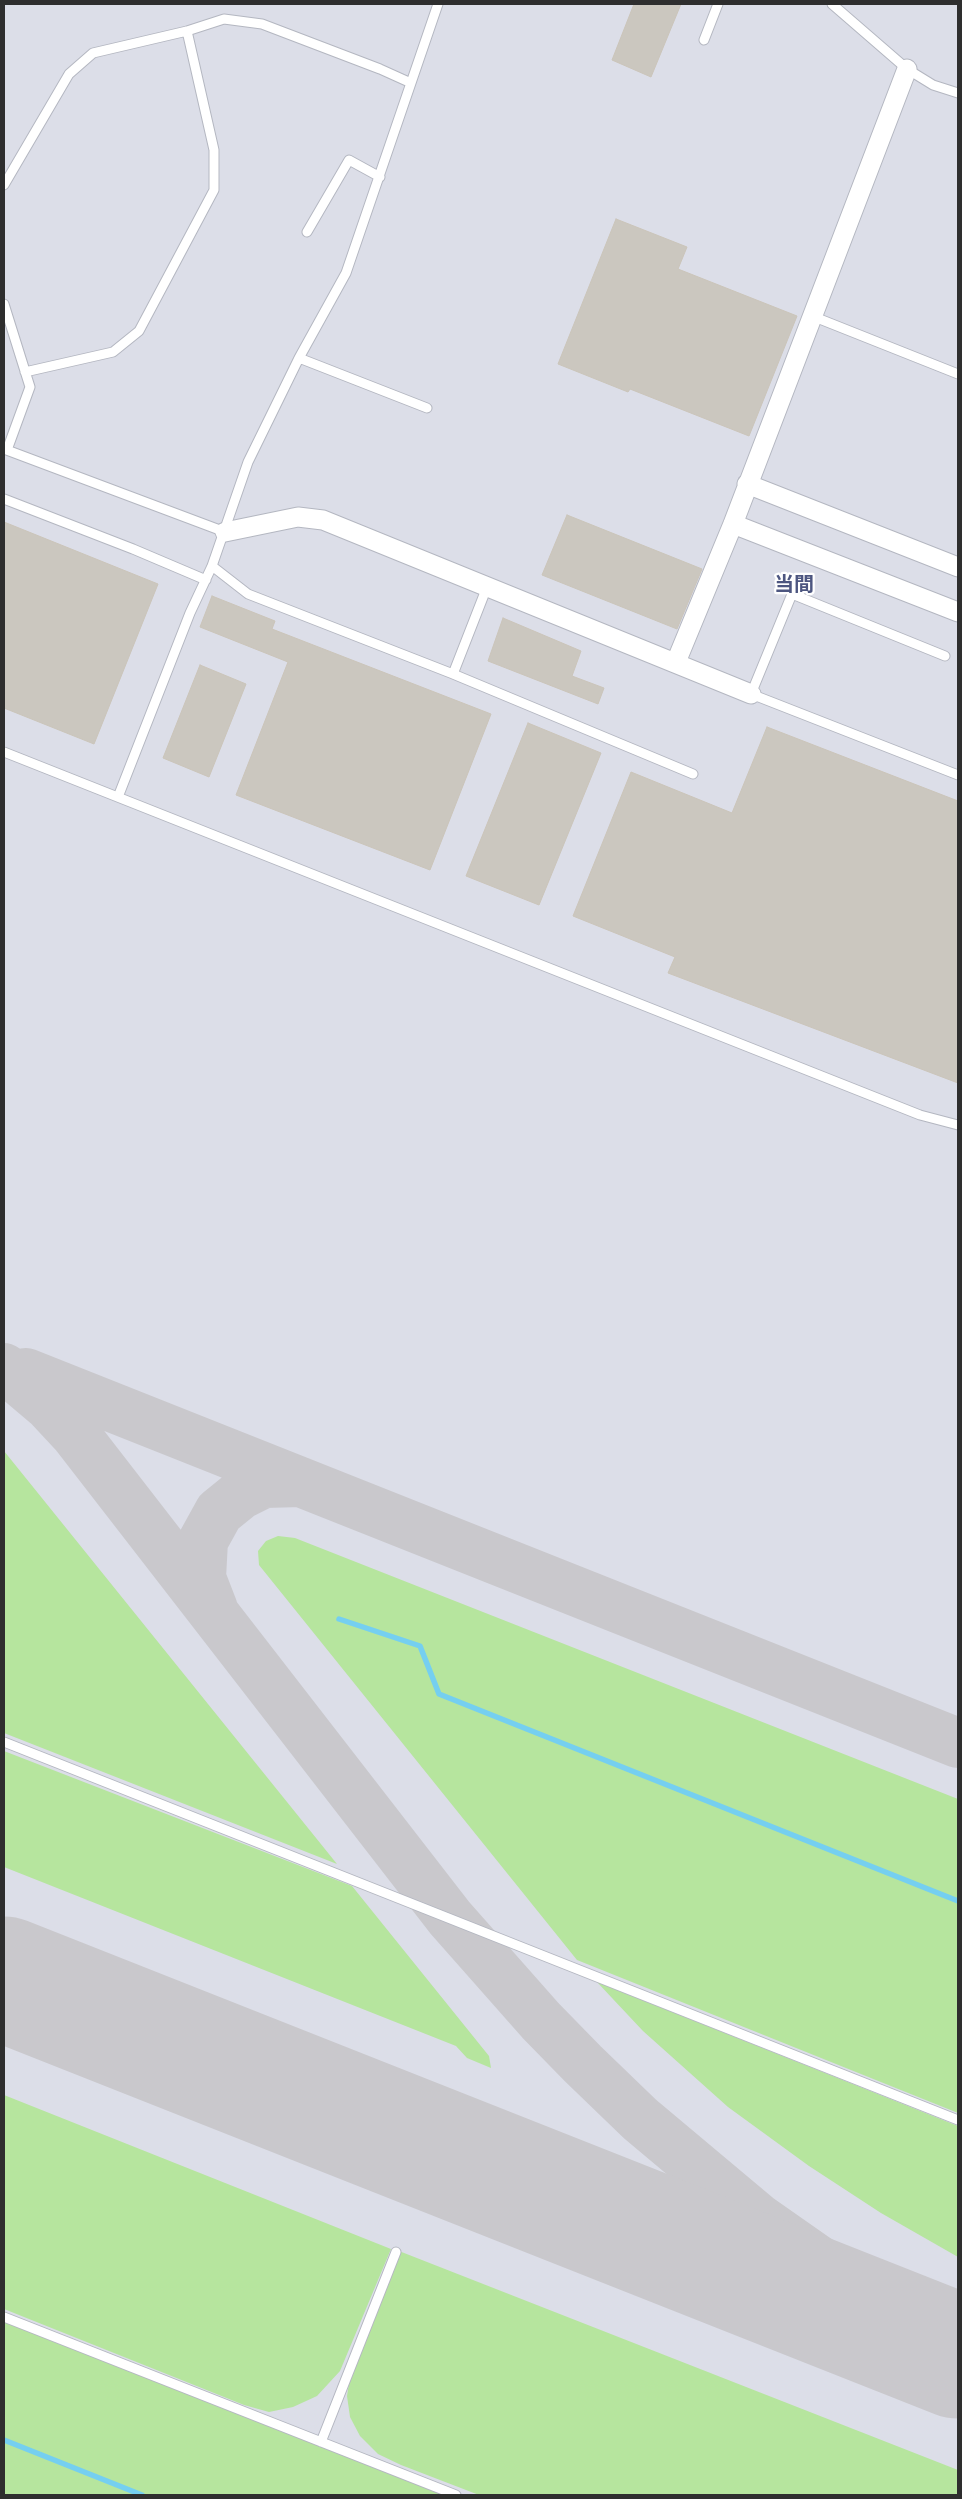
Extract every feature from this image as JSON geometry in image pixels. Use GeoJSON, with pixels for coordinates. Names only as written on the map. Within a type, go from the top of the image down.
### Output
{"type":"FeatureCollection","features":[{"type":"Feature","properties":{"kind":"street"},"geometry":{"type":"LineString","coordinates":[[676,662],[733,524],[907,69]]}},
{"type":"Feature","properties":{"kind":"street"},"geometry":{"type":"LineString","coordinates":[[747,484],[958,567]]}},
{"type":"Feature","properties":{"kind":"street"},"geometry":{"type":"LineString","coordinates":[[225,532],[298,517],[323,520],[751,694]]}},
{"type":"Feature","properties":{"kind":"street"},"geometry":{"type":"LineString","coordinates":[[733,524],[958,612]]}},
{"type":"Feature","properties":{"kind":"lane"},"geometry":{"type":"LineString","coordinates":[[118,798],[190,613],[212,566],[248,462],[298,358],[346,273],[438,4]]}},
{"type":"Feature","properties":{"kind":"lane"},"geometry":{"type":"LineString","coordinates":[[704,40],[718,4]]}},
{"type":"Feature","properties":{"kind":"lane"},"geometry":{"type":"LineString","coordinates":[[832,4],[907,69],[933,84],[958,92]]}},
{"type":"Feature","properties":{"kind":"lane"},"geometry":{"type":"LineString","coordinates":[[4,185],[69,74],[92,52],[187,31],[224,19],[262,24],[380,69],[411,83]]}},
{"type":"Feature","properties":{"kind":"lane"},"geometry":{"type":"LineString","coordinates":[[25,372],[113,352],[139,331],[214,190],[214,150],[187,31]]}},
{"type":"Feature","properties":{"kind":"lane"},"geometry":{"type":"LineString","coordinates":[[307,232],[349,160],[380,177]]}},
{"type":"Feature","properties":{"kind":"lane"},"geometry":{"type":"LineString","coordinates":[[4,304],[30,387],[6,449],[225,532]]}},
{"type":"Feature","properties":{"kind":"lane"},"geometry":{"type":"LineString","coordinates":[[812,316],[958,374]]}},
{"type":"Feature","properties":{"kind":"lane"},"geometry":{"type":"LineString","coordinates":[[298,358],[427,408]]}},
{"type":"Feature","properties":{"kind":"lane"},"geometry":{"type":"LineString","coordinates":[[4,500],[133,548],[206,580]]}},
{"type":"Feature","properties":{"kind":"lane"},"geometry":{"type":"LineString","coordinates":[[212,566],[248,594],[454,674],[693,774]]}},
{"type":"Feature","properties":{"kind":"lane"},"geometry":{"type":"LineString","coordinates":[[454,674],[487,587]]}},
{"type":"Feature","properties":{"kind":"lane"},"geometry":{"type":"LineString","coordinates":[[945,656],[792,594],[751,694],[958,775]]}},
{"type":"Feature","properties":{"kind":"lane"},"geometry":{"type":"LineString","coordinates":[[4,752],[920,1115],[958,1125]]}},
{"type":"Feature","properties":{"kind":"lane"},"geometry":{"type":"LineString","coordinates":[[4,1742],[958,2120]]}},
{"type":"Feature","properties":{"kind":"lane"},"geometry":{"type":"LineString","coordinates":[[321,2442],[396,2252]]}},
{"type":"Feature","properties":{"kind":"lane"},"geometry":{"type":"LineString","coordinates":[[4,2317],[456,2495]]}},
{"type":"Feature","properties":{"kind":"shaded area"},"geometry":{"type":"Polygon","coordinates":[[[4,4],[958,4],[958,2495],[4,2495],[4,4]]]}},
{"type":"Feature","properties":{"kind":"green space"},"geometry":{"type":"Polygon","coordinates":[[[4,1451],[337,1864],[4,1733],[4,1451]]]}},
{"type":"Feature","properties":{"kind":"green space"},"geometry":{"type":"Polygon","coordinates":[[[278,1536],[295,1538],[958,1799],[958,2113],[577,1960],[259,1565],[258,1551],[266,1541],[278,1536]]]}},
{"type":"Feature","properties":{"kind":"green space"},"geometry":{"type":"Polygon","coordinates":[[[4,1751],[352,1886],[489,2056],[491,2068],[467,2058],[456,2046],[4,1867],[4,1751]]]}},
{"type":"Feature","properties":{"kind":"green space"},"geometry":{"type":"Polygon","coordinates":[[[597,1982],[958,2126],[958,2257],[881,2213],[809,2166],[728,2107],[643,2031],[597,1982]]]}},
{"type":"Feature","properties":{"kind":"green space"},"geometry":{"type":"Polygon","coordinates":[[[4,2095],[391,2249],[340,2371],[317,2396],[293,2407],[269,2412],[244,2405],[4,2309],[4,2095]]]}},
{"type":"Feature","properties":{"kind":"green space"},"geometry":{"type":"Polygon","coordinates":[[[399,2251],[958,2470],[958,2495],[479,2495],[401,2465],[378,2454],[360,2436],[350,2417],[347,2396],[351,2370],[399,2251]]]}},
{"type":"Feature","properties":{"kind":"green space"},"geometry":{"type":"Polygon","coordinates":[[[4,2322],[443,2495],[4,2495],[4,2322]]]}},
{"type":"Feature","properties":{"kind":"building"},"geometry":{"type":"Polygon","coordinates":[[[634,4],[681,4],[651,77],[612,60],[634,4]]]}},
{"type":"Feature","properties":{"kind":"building"},"geometry":{"type":"Polygon","coordinates":[[[616,219],[687,247],[678,269],[797,316],[749,436],[630,389],[628,392],[558,364],[616,219]]]}},
{"type":"Feature","properties":{"kind":"building"},"geometry":{"type":"Polygon","coordinates":[[[567,515],[702,569],[677,629],[542,575],[567,515]]]}},
{"type":"Feature","properties":{"kind":"building"},"geometry":{"type":"Polygon","coordinates":[[[4,522],[158,584],[94,744],[4,708],[4,522]]]}},
{"type":"Feature","properties":{"kind":"building"},"geometry":{"type":"Polygon","coordinates":[[[212,596],[275,621],[272,629],[491,714],[430,870],[236,795],[288,662],[200,627],[212,596]]]}},
{"type":"Feature","properties":{"kind":"building"},"geometry":{"type":"Polygon","coordinates":[[[503,618],[581,651],[572,676],[604,688],[598,704],[488,661],[503,618]]]}},
{"type":"Feature","properties":{"kind":"building"},"geometry":{"type":"Polygon","coordinates":[[[200,665],[246,684],[209,777],[163,758],[200,665]]]}},
{"type":"Feature","properties":{"kind":"building"},"geometry":{"type":"Polygon","coordinates":[[[528,723],[601,753],[539,905],[466,876],[528,723]]]}},
{"type":"Feature","properties":{"kind":"building"},"geometry":{"type":"Polygon","coordinates":[[[767,727],[958,801],[958,1083],[668,973],[675,957],[573,916],[631,772],[732,813],[767,727]]]}},
{"type":"Feature","properties":{"kind":"waterway"},"geometry":{"type":"LineString","coordinates":[[339,1619],[420,1646],[439,1694],[958,1901]]}},
{"type":"Feature","properties":{"kind":"waterway"},"geometry":{"type":"LineString","coordinates":[[4,2440],[142,2495]]}},
{"type":"Feature","properties":{"kind":"taxiway"},"geometry":{"type":"LineString","coordinates":[[4,1368],[48,1405],[75,1434],[450,1918],[541,2021],[640,2119],[758,2218],[828,2267],[958,2347]]}},
{"type":"Feature","properties":{"kind":"taxiway"},"geometry":{"type":"LineString","coordinates":[[26,1373],[958,1743]]}},
{"type":"Feature","properties":{"kind":"taxiway"},"geometry":{"type":"LineString","coordinates":[[213,1609],[201,1578],[203,1541],[219,1512],[240,1495],[264,1483],[301,1482]]}},
{"type":"Feature","properties":{"kind":"runway"},"geometry":{"type":"LineString","coordinates":[[4,1979],[958,2356]]}},
{"type":"Feature","properties":{"kind":"district","name":"当間"},"geometry":{"type":"Point","coordinates":[794,586]}}]}
